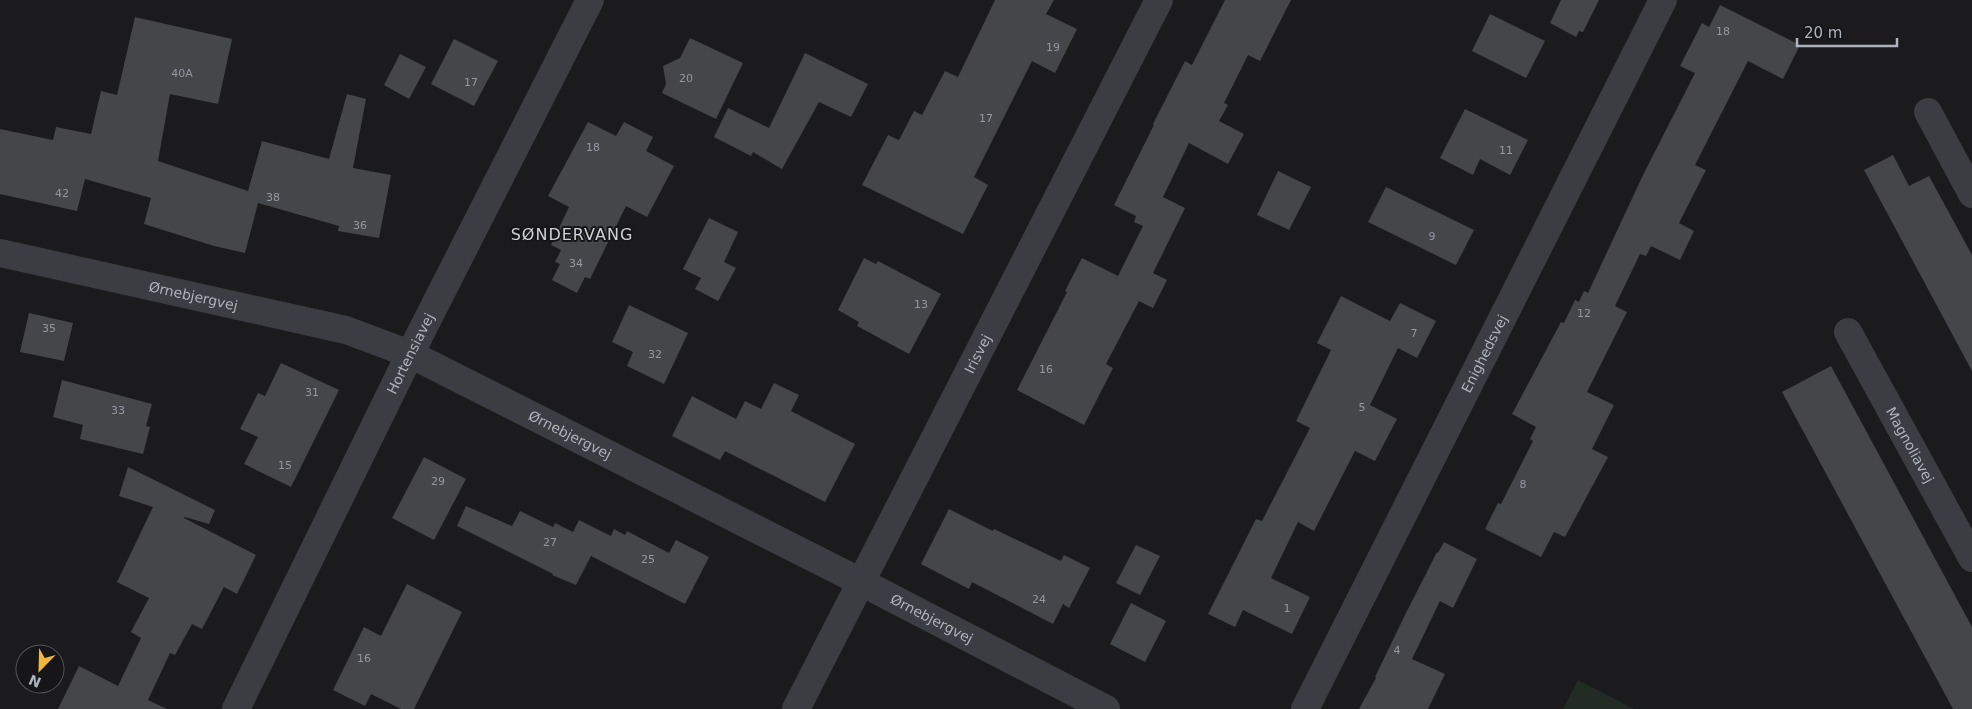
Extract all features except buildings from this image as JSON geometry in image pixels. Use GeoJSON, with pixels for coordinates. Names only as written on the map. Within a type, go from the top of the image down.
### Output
{"type":"FeatureCollection","features":[{"type":"Feature","properties":{"kind":"street","name":"Hortensiavej"},"geometry":{"type":"LineString","coordinates":[[236,709],[410,354],[590,0]]}},
{"type":"Feature","properties":{"kind":"street","name":"Irisvej"},"geometry":{"type":"LineString","coordinates":[[796,709],[1159,0]]}},
{"type":"Feature","properties":{"kind":"street","name":"Enighedsvej"},"geometry":{"type":"LineString","coordinates":[[1305,709],[1663,0]]}},
{"type":"Feature","properties":{"kind":"street"},"geometry":{"type":"LineString","coordinates":[[1928,112],[1972,194]]}},
{"type":"Feature","properties":{"kind":"street","name":"Ørnebjergvej"},"geometry":{"type":"LineString","coordinates":[[0,253],[346,330],[410,354],[861,582],[1106,709]]}},
{"type":"Feature","properties":{"kind":"street","name":"Magnoliavej"},"geometry":{"type":"LineString","coordinates":[[1848,332],[1972,558]]}},
{"type":"Feature","properties":{"kind":"shaded area"},"geometry":{"type":"Polygon","coordinates":[[[1578,680],[1634,709],[1563,709],[1578,680]]]}},
{"type":"Feature","properties":{"kind":"district","name":"SØNDERVANG"},"geometry":{"type":"Point","coordinates":[572,234]}}]}
